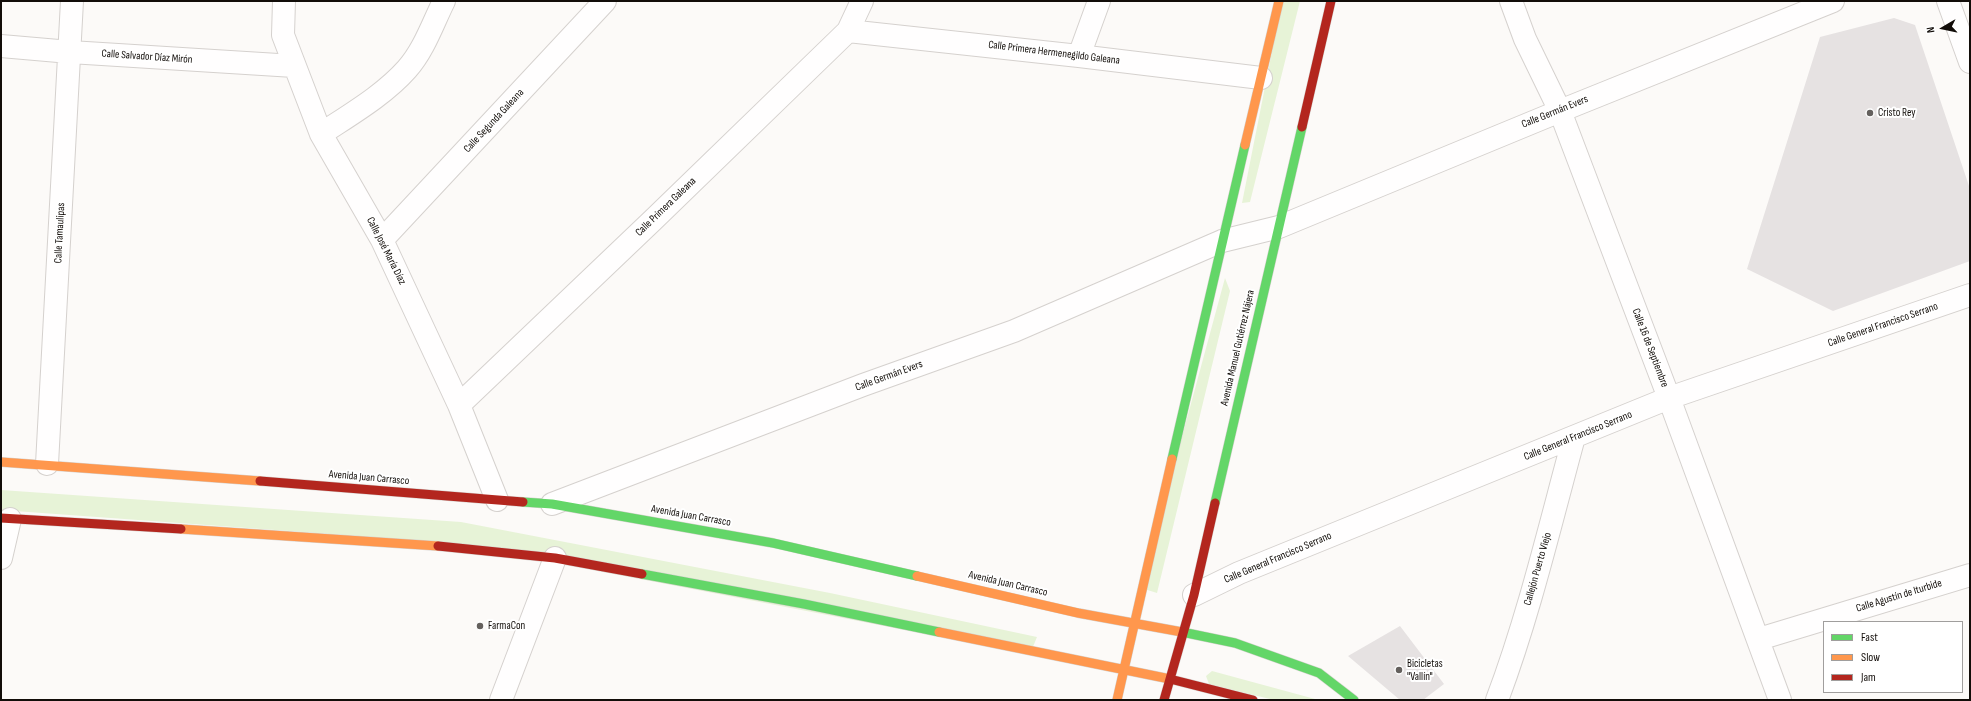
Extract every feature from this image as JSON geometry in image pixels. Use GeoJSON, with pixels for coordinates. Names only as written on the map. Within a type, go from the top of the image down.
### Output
{"type":"FeatureCollection","features":[{"type":"Feature","properties":{"kind":"main road"},"geometry":{"type":"LineString","coordinates":[[1117,700],[1222,241],[1279,1]]}},
{"type":"Feature","properties":{"kind":"main road","name":"Avenida Manuel Gutiérrez Nájera"},"geometry":{"type":"LineString","coordinates":[[1164,700],[1182,632],[1194,595],[1331,1]]}},
{"type":"Feature","properties":{"kind":"main road","name":"Avenida Juan Carrasco"},"geometry":{"type":"LineString","coordinates":[[1,462],[47,464],[552,504],[773,543],[1078,613],[1235,643],[1319,673],[1354,700]]}},
{"type":"Feature","properties":{"kind":"main road"},"geometry":{"type":"LineString","coordinates":[[6,519],[290,534],[479,549],[554,558],[804,604],[1170,679],[1253,700]]}},
{"type":"Feature","properties":{"kind":"street","name":"Calle Tamaulipas"},"geometry":{"type":"LineString","coordinates":[[47,464],[72,1]]}},
{"type":"Feature","properties":{"kind":"street","name":"Calle José María Díaz"},"geometry":{"type":"LineString","coordinates":[[284,1],[283,35],[321,134],[382,240],[459,405],[497,500]]}},
{"type":"Feature","properties":{"kind":"street"},"geometry":{"type":"LineString","coordinates":[[321,134],[384,90],[408,68],[424,43],[444,1]]}},
{"type":"Feature","properties":{"kind":"street","name":"Calle Segunda Galeana"},"geometry":{"type":"LineString","coordinates":[[382,240],[605,1]]}},
{"type":"Feature","properties":{"kind":"street","name":"Calle Primera Galeana"},"geometry":{"type":"LineString","coordinates":[[459,405],[848,31],[862,1]]}},
{"type":"Feature","properties":{"kind":"street"},"geometry":{"type":"LineString","coordinates":[[1079,56],[1099,1]]}},
{"type":"Feature","properties":{"kind":"street","name":"Calle 16 de Septiembre"},"geometry":{"type":"LineString","coordinates":[[1511,1],[1525,39],[1560,110],[1759,639],[1780,700]]}},
{"type":"Feature","properties":{"kind":"street","name":"Calle Germán Evers"},"geometry":{"type":"LineString","coordinates":[[552,504],[863,385],[1014,331],[1222,241],[1279,227],[1560,110],[1833,1]]}},
{"type":"Feature","properties":{"kind":"street"},"geometry":{"type":"LineString","coordinates":[[1948,1],[1970,62]]}},
{"type":"Feature","properties":{"kind":"street","name":"Calle Primera Hermenegildo Galeana"},"geometry":{"type":"LineString","coordinates":[[848,31],[1079,56],[1260,78]]}},
{"type":"Feature","properties":{"kind":"street","name":"Calle Salvador Díaz Mirón"},"geometry":{"type":"LineString","coordinates":[[1,46],[70,52],[294,66]]}},
{"type":"Feature","properties":{"kind":"street","name":"Calle General Francisco Serrano"},"geometry":{"type":"LineString","coordinates":[[1194,595],[1239,573],[1574,438],[1669,398],[1970,294]]}},
{"type":"Feature","properties":{"kind":"street","name":"Callejón Puerto Viejo"},"geometry":{"type":"LineString","coordinates":[[1497,700],[1508,672],[1534,585],[1574,438]]}},
{"type":"Feature","properties":{"kind":"street"},"geometry":{"type":"LineString","coordinates":[[1,558],[6,519]]}},
{"type":"Feature","properties":{"kind":"street"},"geometry":{"type":"LineString","coordinates":[[501,700],[554,558]]}},
{"type":"Feature","properties":{"kind":"street","name":"Calle Agustín de Iturbide"},"geometry":{"type":"LineString","coordinates":[[1759,639],[1970,575]]}},
{"type":"Feature","properties":{"kind":"green space"},"geometry":{"type":"Polygon","coordinates":[[[1282,1],[1300,1],[1250,202],[1242,203],[1282,1]]]}},
{"type":"Feature","properties":{"kind":"green space"},"geometry":{"type":"Polygon","coordinates":[[[1225,278],[1230,291],[1157,593],[1141,588],[1225,278]]]}},
{"type":"Feature","properties":{"kind":"green space"},"geometry":{"type":"Polygon","coordinates":[[[1,490],[461,522],[830,593],[1037,637],[1030,654],[453,543],[1,510],[1,490]]]}},
{"type":"Feature","properties":{"kind":"green space"},"geometry":{"type":"Polygon","coordinates":[[[1212,671],[1316,700],[1274,700],[1209,684],[1206,676],[1212,671]]]}},
{"type":"Feature","properties":{"kind":"building","name":"Cristo Rey"},"geometry":{"type":"Polygon","coordinates":[[[1894,18],[1915,25],[1970,189],[1970,261],[1833,311],[1747,269],[1820,37],[1894,18]]]}},
{"type":"Feature","properties":{"kind":"building","name":"Bicicletas \"Vallín\""},"geometry":{"type":"Polygon","coordinates":[[[1400,626],[1444,684],[1423,700],[1400,700],[1348,656],[1400,626]]]}},
{"type":"Feature","properties":{"kind":"traffic: fast"},"geometry":{"type":"LineString","coordinates":[[1215,503],[1302,127]]}},
{"type":"Feature","properties":{"kind":"traffic: fast"},"geometry":{"type":"LineString","coordinates":[[1172,459],[1245,145]]}},
{"type":"Feature","properties":{"kind":"traffic: fast"},"geometry":{"type":"LineString","coordinates":[[523,502],[552,504],[773,543],[917,576]]}},
{"type":"Feature","properties":{"kind":"traffic: fast"},"geometry":{"type":"LineString","coordinates":[[642,574],[804,604],[939,632]]}},
{"type":"Feature","properties":{"kind":"traffic: fast"},"geometry":{"type":"LineString","coordinates":[[1182,632],[1235,643],[1319,673],[1354,700]]}},
{"type":"Feature","properties":{"kind":"traffic: slow"},"geometry":{"type":"LineString","coordinates":[[1245,145],[1279,1]]}},
{"type":"Feature","properties":{"kind":"traffic: slow"},"geometry":{"type":"LineString","coordinates":[[1117,700],[1172,459]]}},
{"type":"Feature","properties":{"kind":"traffic: slow"},"geometry":{"type":"LineString","coordinates":[[1,462],[260,481]]}},
{"type":"Feature","properties":{"kind":"traffic: slow"},"geometry":{"type":"LineString","coordinates":[[181,529],[438,546]]}},
{"type":"Feature","properties":{"kind":"traffic: slow"},"geometry":{"type":"LineString","coordinates":[[917,576],[1078,613],[1182,632]]}},
{"type":"Feature","properties":{"kind":"traffic: slow"},"geometry":{"type":"LineString","coordinates":[[939,632],[1170,679]]}},
{"type":"Feature","properties":{"kind":"traffic: jam"},"geometry":{"type":"LineString","coordinates":[[1302,127],[1331,1]]}},
{"type":"Feature","properties":{"kind":"traffic: jam"},"geometry":{"type":"LineString","coordinates":[[260,481],[523,502]]}},
{"type":"Feature","properties":{"kind":"traffic: jam"},"geometry":{"type":"LineString","coordinates":[[1164,700],[1194,595],[1215,503]]}},
{"type":"Feature","properties":{"kind":"traffic: jam"},"geometry":{"type":"LineString","coordinates":[[1,518],[181,529]]}},
{"type":"Feature","properties":{"kind":"traffic: jam"},"geometry":{"type":"LineString","coordinates":[[438,546],[555,558],[642,574]]}},
{"type":"Feature","properties":{"kind":"traffic: jam"},"geometry":{"type":"LineString","coordinates":[[1170,679],[1253,700]]}},
{"type":"Feature","properties":{"kind":"place","name":"Cristo Rey"},"geometry":{"type":"Point","coordinates":[1870,113]}},
{"type":"Feature","properties":{"kind":"place","name":"FarmaCon"},"geometry":{"type":"Point","coordinates":[480,626]}},
{"type":"Feature","properties":{"kind":"place","name":"Bicicletas \"Vallín\""},"geometry":{"type":"Point","coordinates":[1399,670]}}]}
